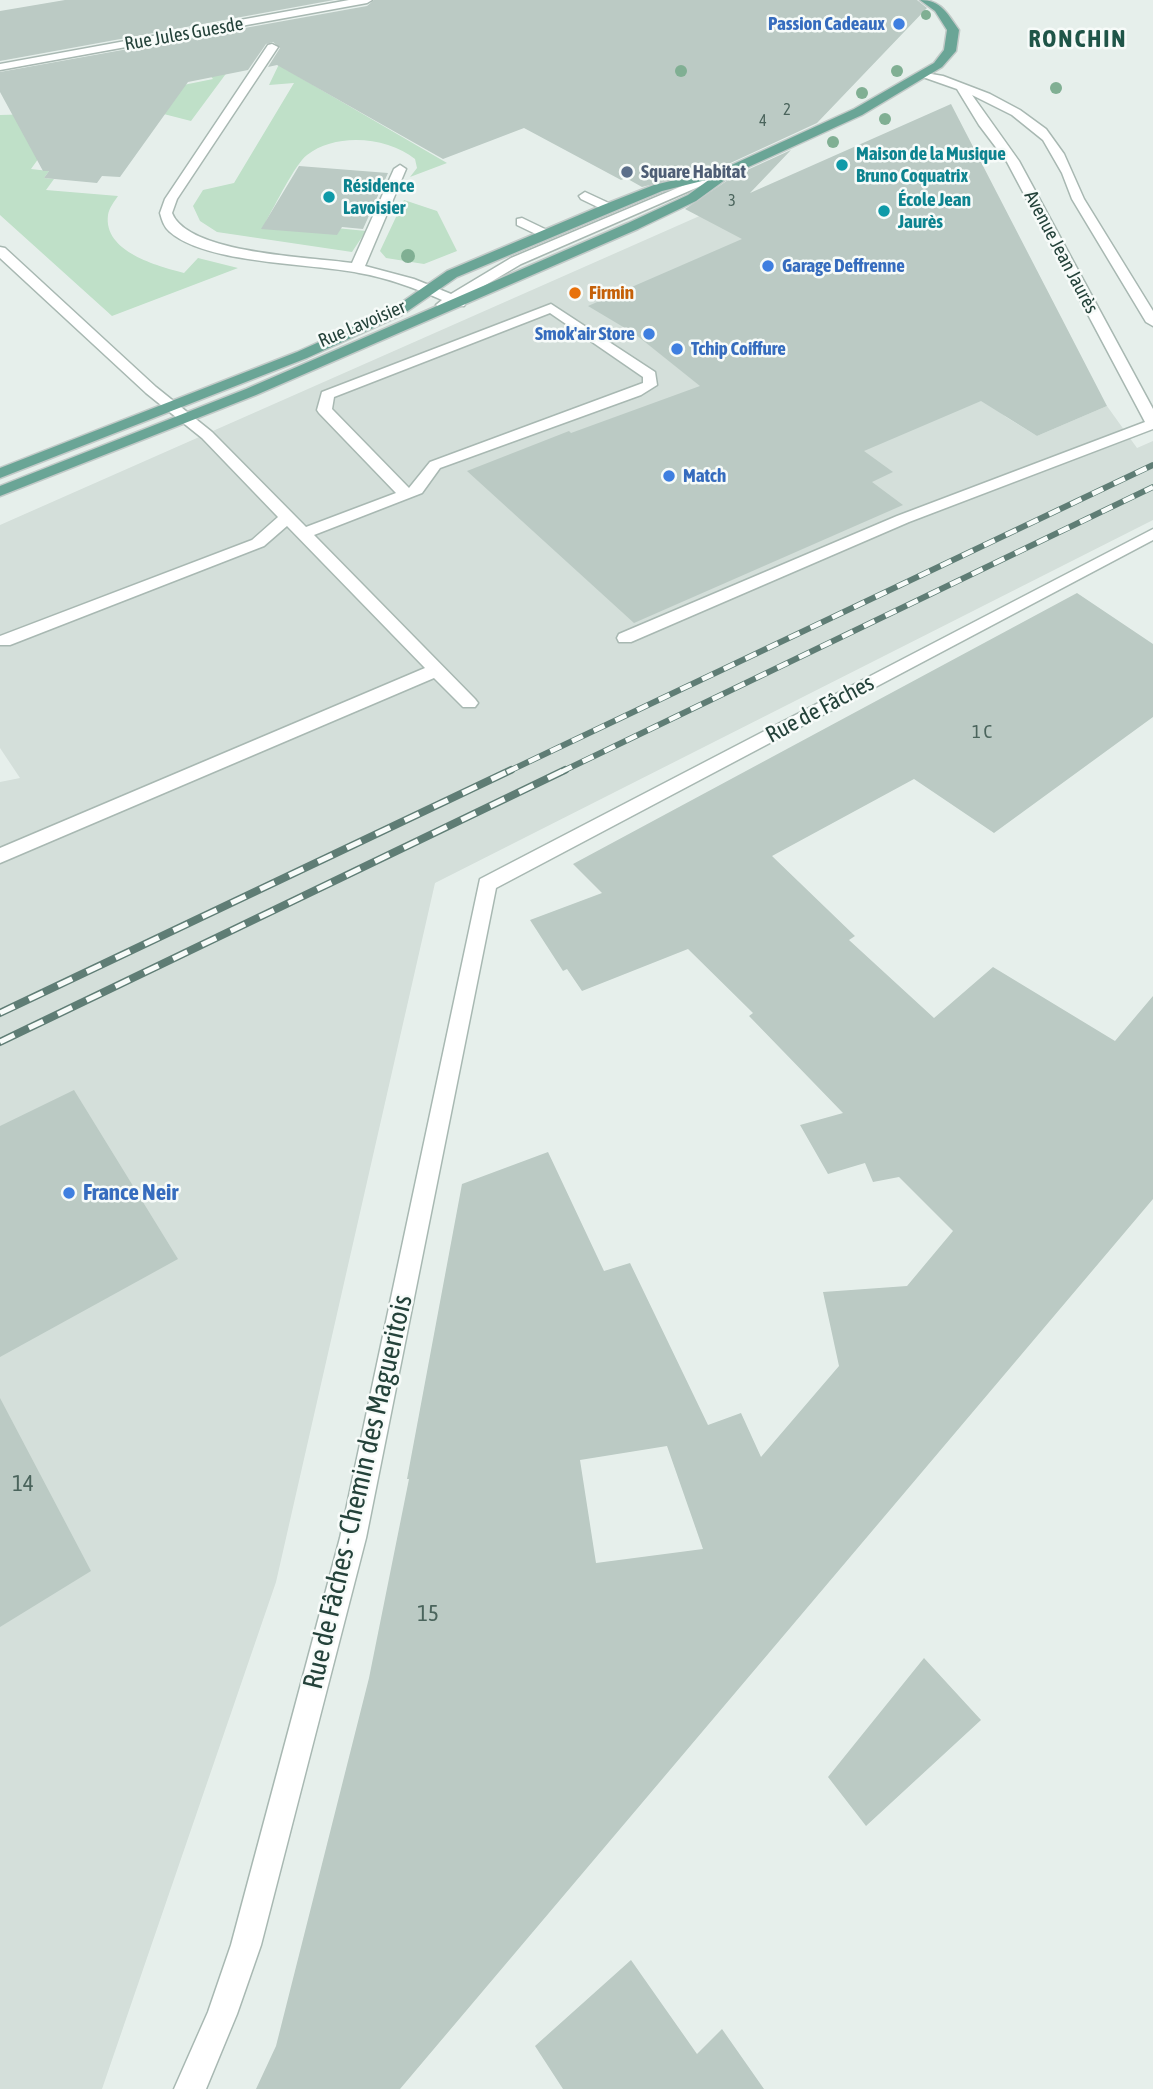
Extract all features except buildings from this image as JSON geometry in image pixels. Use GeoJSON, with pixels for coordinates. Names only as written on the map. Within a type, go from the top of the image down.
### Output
{"type":"FeatureCollection","features":[{"type":"Feature","properties":{"kind":"main road"},"geometry":{"type":"LineString","coordinates":[[924,74],[943,61],[953,41],[951,25],[937,3],[925,0]]}},
{"type":"Feature","properties":{"kind":"main road","name":"Rue Lavoisier"},"geometry":{"type":"LineString","coordinates":[[433,291],[452,274],[544,234],[658,188],[729,170],[858,111],[924,74]]}},
{"type":"Feature","properties":{"kind":"main road","name":"Rue Lavoisier"},"geometry":{"type":"LineString","coordinates":[[456,301],[673,208],[692,198],[729,170]]}},
{"type":"Feature","properties":{"kind":"main road","name":"Rue Lavoisier"},"geometry":{"type":"LineString","coordinates":[[0,473],[302,355],[397,312]]}},
{"type":"Feature","properties":{"kind":"main road","name":"Rue Lavoisier"},"geometry":{"type":"LineString","coordinates":[[0,491],[399,329]]}},
{"type":"Feature","properties":{"kind":"street","name":"Rue Jules Guesde"},"geometry":{"type":"LineString","coordinates":[[0,67],[280,12],[367,0]]}},
{"type":"Feature","properties":{"kind":"street"},"geometry":{"type":"LineString","coordinates":[[272,47],[171,199],[166,214],[173,228],[210,247],[357,268],[433,291],[456,301]]}},
{"type":"Feature","properties":{"kind":"street","name":"Avenue Jean Jaurès"},"geometry":{"type":"LineString","coordinates":[[924,74],[961,86],[1011,111],[1044,133],[1075,185],[1078,199],[1153,322]]}},
{"type":"Feature","properties":{"kind":"street","name":"Avenue Jean Jaurès"},"geometry":{"type":"LineString","coordinates":[[961,86],[985,125],[1013,161],[1152,423]]}},
{"type":"Feature","properties":{"kind":"street"},"geometry":{"type":"LineString","coordinates":[[357,268],[400,169]]}},
{"type":"Feature","properties":{"kind":"street"},"geometry":{"type":"LineString","coordinates":[[397,312],[433,291],[516,261],[729,170]]}},
{"type":"Feature","properties":{"kind":"street"},"geometry":{"type":"LineString","coordinates":[[584,196],[608,208]]}},
{"type":"Feature","properties":{"kind":"street"},"geometry":{"type":"LineString","coordinates":[[522,222],[544,234]]}},
{"type":"Feature","properties":{"kind":"street"},"geometry":{"type":"LineString","coordinates":[[0,251],[170,406],[207,435],[469,703]]}},
{"type":"Feature","properties":{"kind":"street"},"geometry":{"type":"LineString","coordinates":[[399,329],[456,301],[516,261]]}},
{"type":"Feature","properties":{"kind":"street"},"geometry":{"type":"LineString","coordinates":[[303,533],[417,490],[435,465],[636,392],[650,385],[650,375],[551,308],[327,395],[324,410],[406,494]]}},
{"type":"Feature","properties":{"kind":"street"},"geometry":{"type":"LineString","coordinates":[[625,638],[903,519],[1152,423]]}},
{"type":"Feature","properties":{"kind":"street"},"geometry":{"type":"LineString","coordinates":[[4,641],[258,543],[287,517]]}},
{"type":"Feature","properties":{"kind":"street","name":"Rue de Fâches"},"geometry":{"type":"LineString","coordinates":[[486,884],[1153,534]]}},
{"type":"Feature","properties":{"kind":"street"},"geometry":{"type":"LineString","coordinates":[[0,856],[438,670]]}},
{"type":"Feature","properties":{"kind":"street","name":"Rue de Fâches - Chemin des Magueritois"},"geometry":{"type":"LineString","coordinates":[[190,2089],[222,2014],[246,1945],[353,1538],[486,884]]}},
{"type":"Feature","properties":{"kind":"shaded area"},"geometry":{"type":"Polygon","coordinates":[[[738,199],[1006,417],[1037,436],[1107,406],[1137,448],[1153,441],[1153,520],[435,883],[276,1582],[102,2089],[0,2089],[0,782],[20,778],[0,748],[0,525],[738,199]]]}},
{"type":"Feature","properties":{"kind":"green space"},"geometry":{"type":"Polygon","coordinates":[[[281,60],[282,67],[447,163],[410,177],[417,168],[415,159],[391,146],[362,140],[332,143],[307,155],[291,176],[266,221],[366,231],[352,252],[217,232],[200,221],[193,206],[203,190],[234,183],[294,83],[269,85],[281,60]]]}},
{"type":"Feature","properties":{"kind":"green space"},"geometry":{"type":"Polygon","coordinates":[[[204,68],[228,71],[191,121],[109,100],[213,79],[204,68]]]}},
{"type":"Feature","properties":{"kind":"green space"},"geometry":{"type":"Polygon","coordinates":[[[71,113],[31,169],[49,171],[44,178],[54,179],[46,190],[118,196],[108,215],[109,228],[114,239],[123,248],[147,261],[184,273],[198,258],[238,268],[112,316],[0,215],[0,115],[71,113]]]}},
{"type":"Feature","properties":{"kind":"green space"},"geometry":{"type":"Polygon","coordinates":[[[404,200],[437,211],[457,251],[424,264],[386,258],[380,251],[404,200]]]}},
{"type":"Feature","properties":{"kind":"railway"},"geometry":{"type":"LineString","coordinates":[[507,772],[1153,465]]}},
{"type":"Feature","properties":{"kind":"railway"},"geometry":{"type":"LineString","coordinates":[[561,772],[1153,487]]}},
{"type":"Feature","properties":{"kind":"railway"},"geometry":{"type":"LineString","coordinates":[[0,1013],[511,770]]}},
{"type":"Feature","properties":{"kind":"railway"},"geometry":{"type":"LineString","coordinates":[[0,1042],[565,770]]}},
{"type":"Feature","properties":{"kind":"place","name":"Passion Cadeaux"},"geometry":{"type":"Point","coordinates":[899,24]}},
{"type":"Feature","properties":{"kind":"place","name":"Maison de la Musique Bruno Coquatrix"},"geometry":{"type":"Point","coordinates":[842,165]}},
{"type":"Feature","properties":{"kind":"place","name":"Square Habitat"},"geometry":{"type":"Point","coordinates":[627,172]}},
{"type":"Feature","properties":{"kind":"place","name":"Résidence Lavoisier"},"geometry":{"type":"Point","coordinates":[329,197]}},
{"type":"Feature","properties":{"kind":"place","name":"École Jean Jaurès"},"geometry":{"type":"Point","coordinates":[884,211]}},
{"type":"Feature","properties":{"kind":"place","name":"Garage Deffrenne"},"geometry":{"type":"Point","coordinates":[768,266]}},
{"type":"Feature","properties":{"kind":"place","name":"Firmin"},"geometry":{"type":"Point","coordinates":[575,293]}},
{"type":"Feature","properties":{"kind":"place","name":"Smok'air Store"},"geometry":{"type":"Point","coordinates":[649,334]}},
{"type":"Feature","properties":{"kind":"place","name":"Tchip Coiffure"},"geometry":{"type":"Point","coordinates":[677,349]}},
{"type":"Feature","properties":{"kind":"place","name":"Match"},"geometry":{"type":"Point","coordinates":[669,476]}},
{"type":"Feature","properties":{"kind":"place","name":"France Neir"},"geometry":{"type":"Point","coordinates":[69,1193]}},
{"type":"Feature","properties":{"kind":"district","name":"RONCHIN"},"geometry":{"type":"Point","coordinates":[1078,39]}}]}
